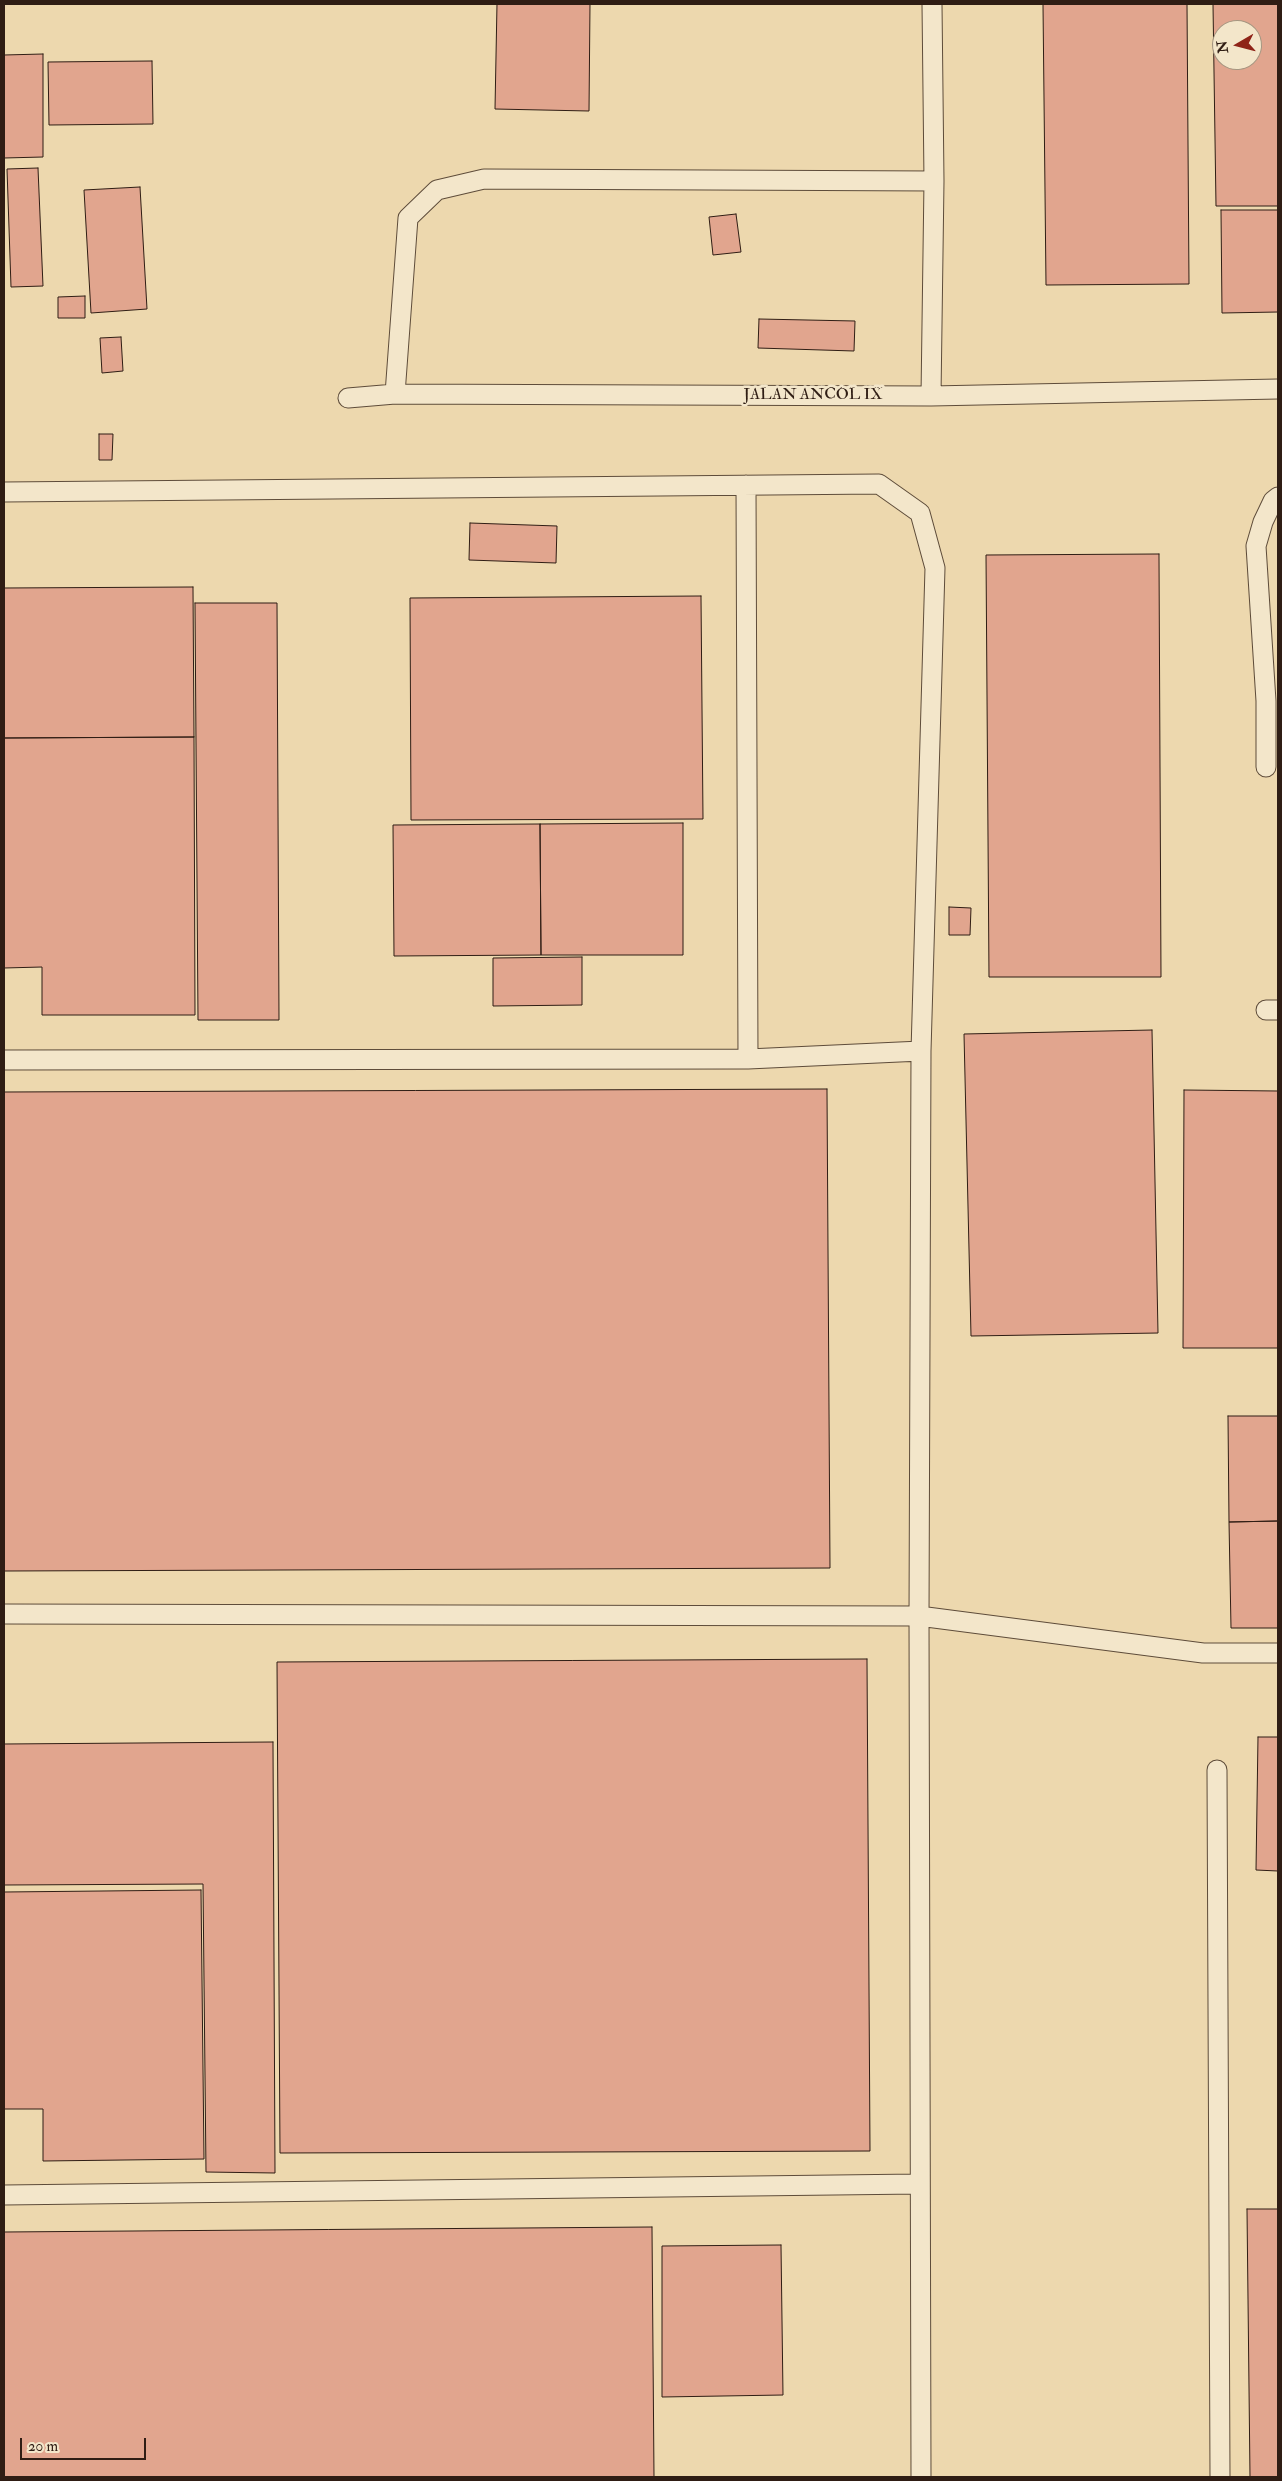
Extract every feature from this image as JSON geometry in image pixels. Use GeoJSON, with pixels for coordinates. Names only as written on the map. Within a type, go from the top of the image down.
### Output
{"type":"FeatureCollection","features":[{"type":"Feature","properties":{"kind":"lane"},"geometry":{"type":"LineString","coordinates":[[931,396],[934,180],[932,4]]}},
{"type":"Feature","properties":{"kind":"lane"},"geometry":{"type":"LineString","coordinates":[[395,394],[408,218],[437,190],[484,179],[934,180]]}},
{"type":"Feature","properties":{"kind":"lane","name":"JALAN ANCOL IX"},"geometry":{"type":"LineString","coordinates":[[348,398],[395,394],[931,396],[1278,389]]}},
{"type":"Feature","properties":{"kind":"lane"},"geometry":{"type":"LineString","coordinates":[[4,492],[879,484],[920,513],[935,568],[921,1051],[918,2184],[921,2477]]}},
{"type":"Feature","properties":{"kind":"lane"},"geometry":{"type":"LineString","coordinates":[[746,485],[748,1059]]}},
{"type":"Feature","properties":{"kind":"lane"},"geometry":{"type":"LineString","coordinates":[[1266,767],[1266,701],[1256,546],[1263,522],[1273,501],[1278,497]]}},
{"type":"Feature","properties":{"kind":"lane"},"geometry":{"type":"LineString","coordinates":[[4,1060],[748,1059],[921,1051]]}},
{"type":"Feature","properties":{"kind":"lane"},"geometry":{"type":"LineString","coordinates":[[4,1614],[919,1616],[1202,1653],[1278,1653]]}},
{"type":"Feature","properties":{"kind":"lane"},"geometry":{"type":"LineString","coordinates":[[1217,1770],[1220,2477]]}},
{"type":"Feature","properties":{"kind":"lane"},"geometry":{"type":"LineString","coordinates":[[4,2195],[918,2184]]}},
{"type":"Feature","properties":{"kind":"building"},"geometry":{"type":"Polygon","coordinates":[[[497,4],[590,4],[589,111],[495,109],[497,4]]]}},
{"type":"Feature","properties":{"kind":"building"},"geometry":{"type":"Polygon","coordinates":[[[1043,4],[1187,4],[1189,284],[1046,285],[1043,4]]]}},
{"type":"Feature","properties":{"kind":"building"},"geometry":{"type":"Polygon","coordinates":[[[1213,4],[1278,4],[1278,206],[1216,206],[1214,70],[1262,70],[1262,20],[1213,20],[1213,4]]]}},
{"type":"Feature","properties":{"kind":"building"},"geometry":{"type":"Polygon","coordinates":[[[43,54],[43,157],[4,158],[4,55],[43,54]]]}},
{"type":"Feature","properties":{"kind":"building"},"geometry":{"type":"Polygon","coordinates":[[[152,61],[153,124],[49,125],[48,62],[152,61]]]}},
{"type":"Feature","properties":{"kind":"building"},"geometry":{"type":"Polygon","coordinates":[[[38,168],[43,286],[11,287],[7,169],[38,168]]]}},
{"type":"Feature","properties":{"kind":"building"},"geometry":{"type":"Polygon","coordinates":[[[140,187],[147,309],[91,313],[84,190],[140,187]]]}},
{"type":"Feature","properties":{"kind":"building"},"geometry":{"type":"Polygon","coordinates":[[[1221,210],[1278,210],[1278,312],[1222,313],[1221,210]]]}},
{"type":"Feature","properties":{"kind":"building"},"geometry":{"type":"Polygon","coordinates":[[[736,214],[741,252],[713,255],[709,217],[736,214]]]}},
{"type":"Feature","properties":{"kind":"building"},"geometry":{"type":"Polygon","coordinates":[[[85,296],[85,318],[58,318],[58,297],[85,296]]]}},
{"type":"Feature","properties":{"kind":"building"},"geometry":{"type":"Polygon","coordinates":[[[759,319],[855,321],[854,351],[758,348],[759,319]]]}},
{"type":"Feature","properties":{"kind":"building"},"geometry":{"type":"Polygon","coordinates":[[[121,337],[123,371],[102,373],[100,338],[121,337]]]}},
{"type":"Feature","properties":{"kind":"building"},"geometry":{"type":"Polygon","coordinates":[[[99,434],[113,434],[112,460],[99,460],[99,434]]]}},
{"type":"Feature","properties":{"kind":"building"},"geometry":{"type":"Polygon","coordinates":[[[470,523],[557,526],[556,563],[469,560],[470,523]]]}},
{"type":"Feature","properties":{"kind":"building"},"geometry":{"type":"Polygon","coordinates":[[[1159,554],[1161,977],[989,977],[986,555],[1159,554]]]}},
{"type":"Feature","properties":{"kind":"building"},"geometry":{"type":"Polygon","coordinates":[[[193,587],[194,737],[4,738],[4,588],[193,587]]]}},
{"type":"Feature","properties":{"kind":"building"},"geometry":{"type":"Polygon","coordinates":[[[701,596],[703,819],[411,820],[410,598],[701,596]]]}},
{"type":"Feature","properties":{"kind":"building"},"geometry":{"type":"Polygon","coordinates":[[[195,603],[277,603],[279,1020],[198,1020],[195,603]]]}},
{"type":"Feature","properties":{"kind":"building"},"geometry":{"type":"Polygon","coordinates":[[[194,737],[195,1015],[42,1015],[42,967],[4,968],[4,738],[194,737]]]}},
{"type":"Feature","properties":{"kind":"building"},"geometry":{"type":"Polygon","coordinates":[[[683,823],[683,955],[541,955],[540,824],[683,823]]]}},
{"type":"Feature","properties":{"kind":"building"},"geometry":{"type":"Polygon","coordinates":[[[540,824],[541,955],[394,956],[393,825],[540,824]]]}},
{"type":"Feature","properties":{"kind":"building"},"geometry":{"type":"Polygon","coordinates":[[[949,907],[971,908],[970,935],[949,935],[949,907]]]}},
{"type":"Feature","properties":{"kind":"building"},"geometry":{"type":"Polygon","coordinates":[[[582,957],[582,1005],[493,1006],[493,958],[582,957]]]}},
{"type":"Feature","properties":{"kind":"building"},"geometry":{"type":"Polygon","coordinates":[[[1152,1030],[1158,1333],[971,1336],[964,1034],[1152,1030]]]}},
{"type":"Feature","properties":{"kind":"building"},"geometry":{"type":"Polygon","coordinates":[[[827,1089],[830,1568],[4,1571],[4,1092],[827,1089]]]}},
{"type":"Feature","properties":{"kind":"building"},"geometry":{"type":"Polygon","coordinates":[[[1184,1090],[1278,1091],[1278,1348],[1183,1348],[1184,1090]]]}},
{"type":"Feature","properties":{"kind":"building"},"geometry":{"type":"Polygon","coordinates":[[[1228,1416],[1278,1416],[1278,1521],[1229,1522],[1228,1416]]]}},
{"type":"Feature","properties":{"kind":"building"},"geometry":{"type":"Polygon","coordinates":[[[1278,1521],[1278,1628],[1231,1628],[1229,1522],[1278,1521]]]}},
{"type":"Feature","properties":{"kind":"building"},"geometry":{"type":"Polygon","coordinates":[[[867,1659],[870,2151],[280,2153],[277,1662],[867,1659]]]}},
{"type":"Feature","properties":{"kind":"building"},"geometry":{"type":"Polygon","coordinates":[[[1258,1737],[1278,1737],[1278,1871],[1256,1870],[1258,1737]]]}},
{"type":"Feature","properties":{"kind":"building"},"geometry":{"type":"Polygon","coordinates":[[[273,1742],[275,2173],[206,2172],[203,1884],[4,1885],[4,1744],[273,1742]]]}},
{"type":"Feature","properties":{"kind":"building"},"geometry":{"type":"Polygon","coordinates":[[[201,1890],[204,2159],[43,2161],[43,2109],[4,2109],[4,1892],[201,1890]]]}},
{"type":"Feature","properties":{"kind":"building"},"geometry":{"type":"Polygon","coordinates":[[[1247,2209],[1278,2209],[1278,2477],[1250,2477],[1247,2209]]]}},
{"type":"Feature","properties":{"kind":"building"},"geometry":{"type":"Polygon","coordinates":[[[652,2227],[654,2477],[4,2477],[4,2232],[652,2227]]]}},
{"type":"Feature","properties":{"kind":"building"},"geometry":{"type":"Polygon","coordinates":[[[781,2245],[783,2395],[662,2397],[662,2246],[781,2245]]]}}]}
